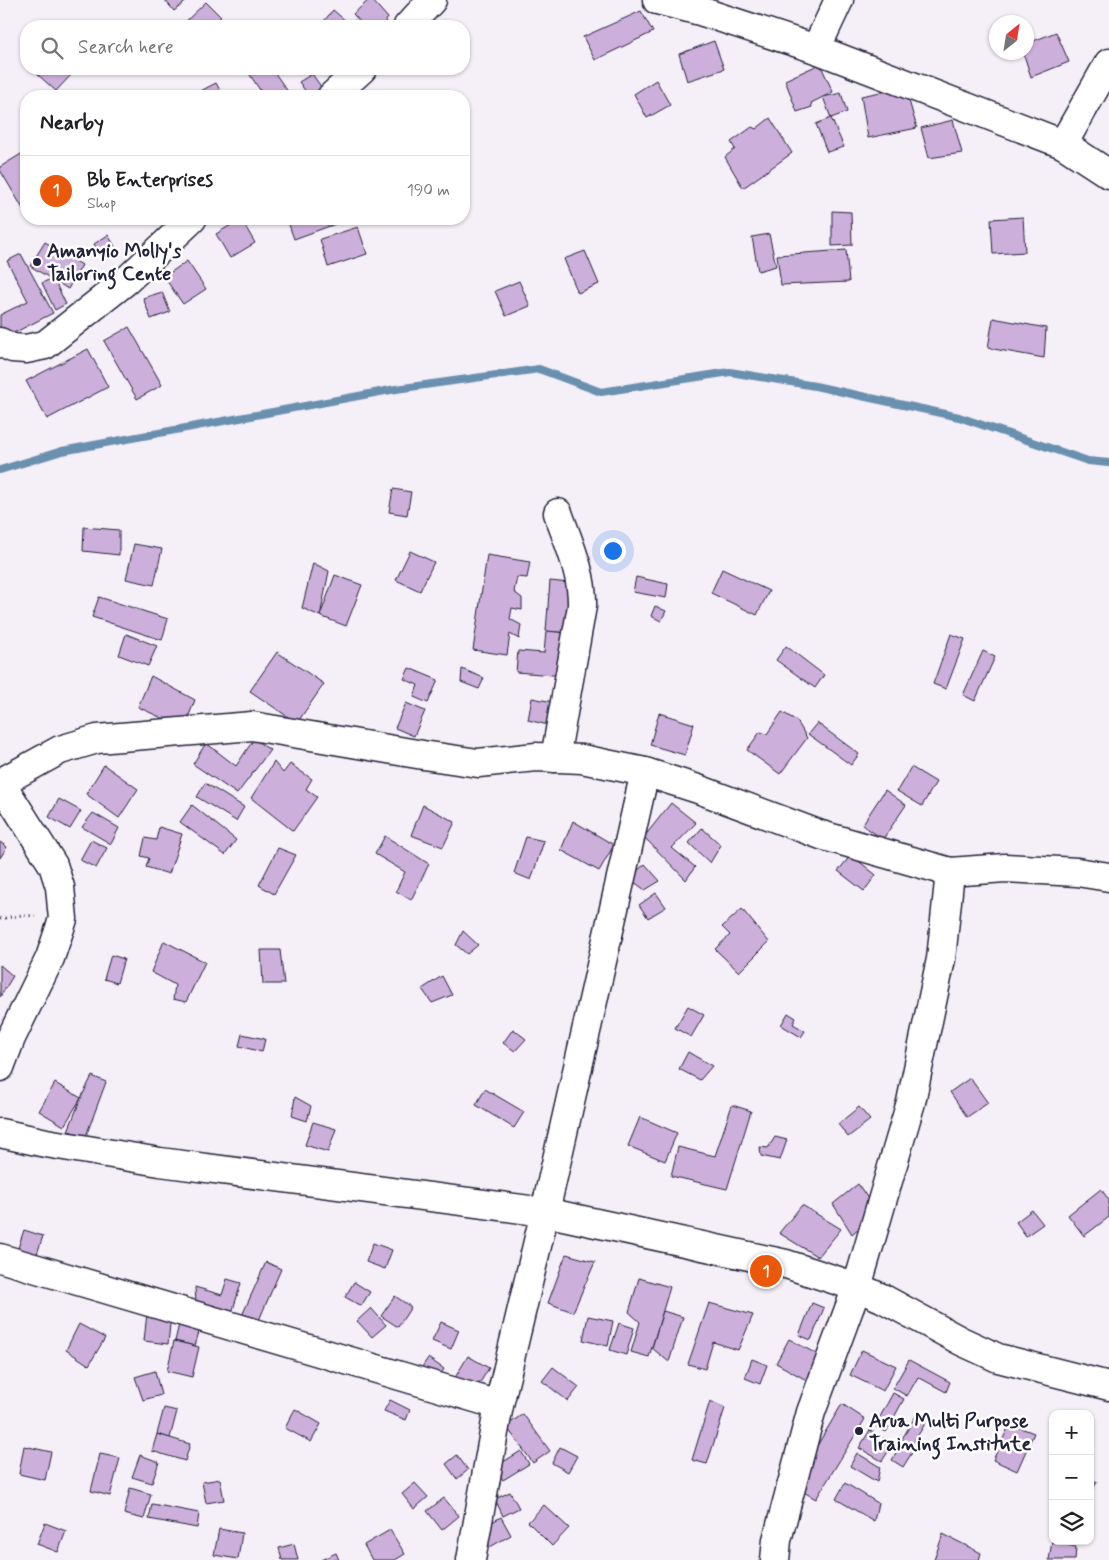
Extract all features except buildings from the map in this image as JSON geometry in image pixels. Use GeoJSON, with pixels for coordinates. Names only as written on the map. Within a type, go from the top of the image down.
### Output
{"type":"FeatureCollection","features":[{"type":"Feature","properties":{"kind":"street"},"geometry":{"type":"LineString","coordinates":[[414,20],[432,0]]}},
{"type":"Feature","properties":{"kind":"street"},"geometry":{"type":"LineString","coordinates":[[657,0],[700,11],[816,49],[1062,144],[1109,174]]}},
{"type":"Feature","properties":{"kind":"street"},"geometry":{"type":"LineString","coordinates":[[816,49],[839,0]]}},
{"type":"Feature","properties":{"kind":"street"},"geometry":{"type":"LineString","coordinates":[[1062,144],[1109,63]]}},
{"type":"Feature","properties":{"kind":"street"},"geometry":{"type":"LineString","coordinates":[[339,90],[355,75]]}},
{"type":"Feature","properties":{"kind":"street"},"geometry":{"type":"LineString","coordinates":[[0,342],[12,348],[26,349],[45,345],[127,280],[186,225]]}},
{"type":"Feature","properties":{"kind":"street"},"geometry":{"type":"LineString","coordinates":[[555,758],[582,606],[582,588],[579,574],[558,513]]}},
{"type":"Feature","properties":{"kind":"street"},"geometry":{"type":"LineString","coordinates":[[0,1067],[11,1038],[50,958],[63,919],[60,887],[53,865],[1,783],[60,750],[97,739],[252,726],[422,756],[478,763],[536,757],[582,759],[646,772],[698,789],[821,835],[950,872],[1005,868],[1077,872],[1109,877]]}},
{"type":"Feature","properties":{"kind":"street"},"geometry":{"type":"LineString","coordinates":[[471,1560],[499,1405],[546,1212],[646,772]]}},
{"type":"Feature","properties":{"kind":"street"},"geometry":{"type":"LineString","coordinates":[[775,1560],[777,1540],[811,1412],[857,1287],[911,1102],[941,959],[950,872]]}},
{"type":"Feature","properties":{"kind":"street"},"geometry":{"type":"LineString","coordinates":[[0,1133],[46,1143],[160,1162],[546,1212],[786,1264],[857,1287],[882,1298],[961,1341],[998,1358],[1109,1386]]}},
{"type":"Feature","properties":{"kind":"street"},"geometry":{"type":"LineString","coordinates":[[0,1258],[499,1405]]}},
{"type":"Feature","properties":{"kind":"path"},"geometry":{"type":"LineString","coordinates":[[0,919],[22,915],[63,919]]}},
{"type":"Feature","properties":{"kind":"waterway"},"geometry":{"type":"LineString","coordinates":[[0,470],[62,451],[396,389],[539,369],[601,392],[730,372],[815,386],[959,417],[1088,461],[1109,463]]}},
{"type":"Feature","properties":{"kind":"place","name":"Amanyio Molly's Tailoring Cente"},"geometry":{"type":"Point","coordinates":[37,262]}},
{"type":"Feature","properties":{"kind":"place","name":"Bb Enterprises"},"geometry":{"type":"Point","coordinates":[766,1271]}},
{"type":"Feature","properties":{"kind":"place","name":"Arua Multi Purpose Training Institute"},"geometry":{"type":"Point","coordinates":[859,1431]}}]}
